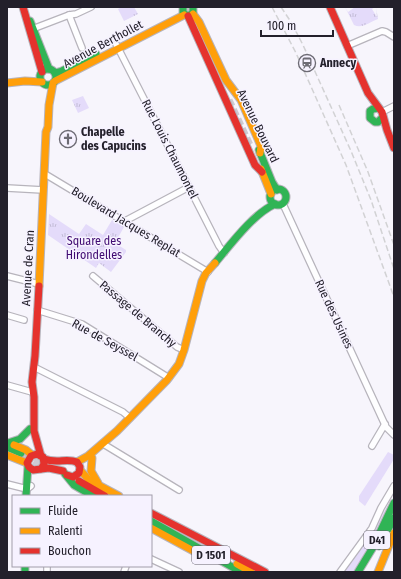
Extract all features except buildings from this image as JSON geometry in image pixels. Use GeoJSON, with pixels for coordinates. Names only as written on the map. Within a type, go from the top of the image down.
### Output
{"type":"FeatureCollection","features":[{"type":"Feature","properties":{"kind":"main road"},"geometry":{"type":"LineString","coordinates":[[330,7],[394,148]]}},
{"type":"Feature","properties":{"kind":"main road"},"geometry":{"type":"LineString","coordinates":[[24,9],[29,31],[40,62],[47,72]]}},
{"type":"Feature","properties":{"kind":"main road"},"geometry":{"type":"LineString","coordinates":[[187,12],[199,22],[226,80],[241,100],[261,146],[260,153]]}},
{"type":"Feature","properties":{"kind":"main road"},"geometry":{"type":"LineString","coordinates":[[187,12],[255,165],[262,172]]}},
{"type":"Feature","properties":{"kind":"main road","name":"Avenue Berthollet"},"geometry":{"type":"LineString","coordinates":[[54,82],[117,46],[187,12]]}},
{"type":"Feature","properties":{"kind":"main road","name":"Avenue Berthollet"},"geometry":{"type":"LineString","coordinates":[[25,81],[47,72],[62,71],[85,57],[117,46]]}},
{"type":"Feature","properties":{"kind":"main road","name":"Avenue de Cran"},"geometry":{"type":"LineString","coordinates":[[38,456],[30,429],[29,391],[34,367],[46,146],[49,141],[50,132],[48,127],[50,105],[56,78],[47,72],[40,78],[47,90],[50,105]]}},
{"type":"Feature","properties":{"kind":"main road","name":"Avenue Bouvard"},"geometry":{"type":"LineString","coordinates":[[218,72],[222,82],[237,102],[260,153],[272,182],[273,194]]}},
{"type":"Feature","properties":{"kind":"main road"},"geometry":{"type":"LineString","coordinates":[[7,82],[25,81],[50,85],[54,82]]}},
{"type":"Feature","properties":{"kind":"main road","name":"Avenue Bouvard"},"geometry":{"type":"LineString","coordinates":[[250,145],[273,194]]}},
{"type":"Feature","properties":{"kind":"main road"},"geometry":{"type":"LineString","coordinates":[[7,455],[28,464],[32,470],[52,468],[74,476],[78,474],[79,466],[117,431],[169,378],[181,360],[202,281],[253,220],[267,207],[275,204],[283,204],[286,195],[282,190],[273,194],[259,210],[253,220]]}},
{"type":"Feature","properties":{"kind":"main road"},"geometry":{"type":"LineString","coordinates":[[273,194],[272,202],[275,204]]}},
{"type":"Feature","properties":{"kind":"main road","name":"Avenue de Cran"},"geometry":{"type":"LineString","coordinates":[[29,391],[34,397],[34,434],[38,456]]}},
{"type":"Feature","properties":{"kind":"main road"},"geometry":{"type":"LineString","coordinates":[[7,444],[20,439],[30,429]]}},
{"type":"Feature","properties":{"kind":"main road"},"geometry":{"type":"LineString","coordinates":[[79,466],[92,458],[111,440],[117,431]]}},
{"type":"Feature","properties":{"kind":"main road"},"geometry":{"type":"LineString","coordinates":[[7,444],[54,462],[66,462],[71,460],[79,466],[87,479],[117,495]]}},
{"type":"Feature","properties":{"kind":"main road"},"geometry":{"type":"LineString","coordinates":[[7,444],[21,453]]}},
{"type":"Feature","properties":{"kind":"main road"},"geometry":{"type":"LineString","coordinates":[[28,490],[29,458],[38,456]]}},
{"type":"Feature","properties":{"kind":"main road"},"geometry":{"type":"LineString","coordinates":[[28,490],[32,477],[44,464],[38,456]]}},
{"type":"Feature","properties":{"kind":"main road"},"geometry":{"type":"LineString","coordinates":[[92,458],[90,474],[102,486]]}},
{"type":"Feature","properties":{"kind":"main road"},"geometry":{"type":"LineString","coordinates":[[66,462],[64,466],[65,473],[74,485],[91,495]]}},
{"type":"Feature","properties":{"kind":"main road"},"geometry":{"type":"LineString","coordinates":[[79,481],[103,495]]}},
{"type":"Feature","properties":{"kind":"main road","name":"D41"},"geometry":{"type":"LineString","coordinates":[[358,572],[375,544],[393,504]]}},
{"type":"Feature","properties":{"kind":"main road"},"geometry":{"type":"LineString","coordinates":[[152,515],[206,547]]}},
{"type":"Feature","properties":{"kind":"main road"},"geometry":{"type":"LineString","coordinates":[[152,515],[265,572]]}},
{"type":"Feature","properties":{"kind":"main road"},"geometry":{"type":"LineString","coordinates":[[365,572],[394,518]]}},
{"type":"Feature","properties":{"kind":"main road","name":"D 1501"},"geometry":{"type":"LineString","coordinates":[[152,522],[241,572]]}},
{"type":"Feature","properties":{"kind":"main road"},"geometry":{"type":"LineString","coordinates":[[152,529],[232,572]]}},
{"type":"Feature","properties":{"kind":"main road"},"geometry":{"type":"LineString","coordinates":[[378,572],[394,533]]}},
{"type":"Feature","properties":{"kind":"main road","name":"D 1501"},"geometry":{"type":"LineString","coordinates":[[181,537],[206,547],[251,572]]}},
{"type":"Feature","properties":{"kind":"street"},"geometry":{"type":"LineString","coordinates":[[35,28],[69,15],[76,14],[91,7]]}},
{"type":"Feature","properties":{"kind":"street"},"geometry":{"type":"LineString","coordinates":[[69,15],[82,48]]}},
{"type":"Feature","properties":{"kind":"street"},"geometry":{"type":"LineString","coordinates":[[347,46],[382,31],[394,37]]}},
{"type":"Feature","properties":{"kind":"street","name":"Rue Louis Chaumontel"},"geometry":{"type":"LineString","coordinates":[[117,46],[219,246],[224,253]]}},
{"type":"Feature","properties":{"kind":"street"},"geometry":{"type":"LineString","coordinates":[[378,114],[394,106]]}},
{"type":"Feature","properties":{"kind":"street","name":"Boulevard Jacques Replat"},"geometry":{"type":"LineString","coordinates":[[44,174],[208,272]]}},
{"type":"Feature","properties":{"kind":"street"},"geometry":{"type":"LineString","coordinates":[[124,221],[190,187]]}},
{"type":"Feature","properties":{"kind":"street"},"geometry":{"type":"LineString","coordinates":[[7,188],[44,190]]}},
{"type":"Feature","properties":{"kind":"street","name":"Rue des Usines"},"geometry":{"type":"LineString","coordinates":[[283,204],[382,413],[385,424],[389,432],[394,435]]}},
{"type":"Feature","properties":{"kind":"street"},"geometry":{"type":"LineString","coordinates":[[7,276],[39,284]]}},
{"type":"Feature","properties":{"kind":"street","name":"Passage de Branchy"},"geometry":{"type":"LineString","coordinates":[[93,276],[177,347],[184,350]]}},
{"type":"Feature","properties":{"kind":"street","name":"Rue de Seyssel"},"geometry":{"type":"LineString","coordinates":[[37,310],[82,324],[169,378]]}},
{"type":"Feature","properties":{"kind":"street"},"geometry":{"type":"LineString","coordinates":[[7,315],[24,320]]}},
{"type":"Feature","properties":{"kind":"street"},"geometry":{"type":"LineString","coordinates":[[34,367],[123,412],[130,418]]}},
{"type":"Feature","properties":{"kind":"street"},"geometry":{"type":"LineString","coordinates":[[7,385],[29,391]]}},
{"type":"Feature","properties":{"kind":"street"},"geometry":{"type":"LineString","coordinates":[[372,446],[385,424]]}},
{"type":"Feature","properties":{"kind":"street"},"geometry":{"type":"LineString","coordinates":[[105,446],[180,490]]}},
{"type":"Feature","properties":{"kind":"street"},"geometry":{"type":"LineString","coordinates":[[7,484],[28,490]]}},
{"type":"Feature","properties":{"kind":"street"},"geometry":{"type":"LineString","coordinates":[[340,572],[370,532],[394,486]]}},
{"type":"Feature","properties":{"kind":"street"},"geometry":{"type":"LineString","coordinates":[[152,559],[179,572]]}},
{"type":"Feature","properties":{"kind":"green space"},"geometry":{"type":"Polygon","coordinates":[[[122,7],[134,7],[138,14],[124,21],[118,9],[122,7]]]}},
{"type":"Feature","properties":{"kind":"green space"},"geometry":{"type":"Polygon","coordinates":[[[345,7],[348,12],[355,7],[375,7],[372,9],[377,17],[376,7],[378,19],[363,26],[354,25],[345,7]]]}},
{"type":"Feature","properties":{"kind":"green space"},"geometry":{"type":"Polygon","coordinates":[[[83,96],[89,108],[78,113],[72,100],[83,96]]]}},
{"type":"Feature","properties":{"kind":"green space","name":"Square des Hirondelles"},"geometry":{"type":"Polygon","coordinates":[[[49,214],[79,234],[86,224],[103,235],[112,220],[124,227],[115,243],[126,250],[126,252],[111,272],[99,263],[96,268],[48,235],[49,214]]]}},
{"type":"Feature","properties":{"kind":"green space"},"geometry":{"type":"Polygon","coordinates":[[[388,452],[394,455],[394,459],[365,506],[359,501],[359,496],[388,452]]]}},
{"type":"Feature","properties":{"kind":"green space"},"geometry":{"type":"Polygon","coordinates":[[[388,505],[390,506],[355,572],[344,572],[364,545],[388,505]]]}},
{"type":"Feature","properties":{"kind":"tunnel"},"geometry":{"type":"LineString","coordinates":[[187,7],[192,20]]}},
{"type":"Feature","properties":{"kind":"tunnel"},"geometry":{"type":"LineString","coordinates":[[197,27],[218,73]]}},
{"type":"Feature","properties":{"kind":"tunnel"},"geometry":{"type":"LineString","coordinates":[[82,48],[84,55]]}},
{"type":"Feature","properties":{"kind":"tunnel"},"geometry":{"type":"LineString","coordinates":[[229,100],[250,145]]}},
{"type":"Feature","properties":{"kind":"tunnel"},"geometry":{"type":"LineString","coordinates":[[21,453],[51,468]]}},
{"type":"Feature","properties":{"kind":"railway"},"geometry":{"type":"LineString","coordinates":[[272,7],[296,53],[346,165],[394,297]]}},
{"type":"Feature","properties":{"kind":"railway"},"geometry":{"type":"LineString","coordinates":[[281,7],[303,45],[351,151],[371,200],[394,269]]}},
{"type":"Feature","properties":{"kind":"railway"},"geometry":{"type":"LineString","coordinates":[[339,105],[368,172],[394,245]]}},
{"type":"Feature","properties":{"kind":"traffic: fast"},"geometry":{"type":"LineString","coordinates":[[183,7],[183,13],[188,16],[193,13],[193,7]]}},
{"type":"Feature","properties":{"kind":"traffic: fast"},"geometry":{"type":"LineString","coordinates":[[30,21],[49,69]]}},
{"type":"Feature","properties":{"kind":"traffic: fast"},"geometry":{"type":"LineString","coordinates":[[55,73],[96,54]]}},
{"type":"Feature","properties":{"kind":"traffic: fast"},"geometry":{"type":"LineString","coordinates":[[48,69],[54,71],[56,77],[54,83],[48,85],[42,83],[40,77],[42,71],[48,69]]}},
{"type":"Feature","properties":{"kind":"traffic: fast"},"geometry":{"type":"LineString","coordinates":[[378,108],[370,111],[370,118],[375,122],[378,122],[382,118]]}},
{"type":"Feature","properties":{"kind":"traffic: fast"},"geometry":{"type":"LineString","coordinates":[[259,150],[272,182],[277,190]]}},
{"type":"Feature","properties":{"kind":"traffic: fast"},"geometry":{"type":"LineString","coordinates":[[278,189],[284,191],[286,197],[284,203],[278,205],[272,203],[270,197],[272,191],[278,189]]}},
{"type":"Feature","properties":{"kind":"traffic: fast"},"geometry":{"type":"LineString","coordinates":[[215,263],[251,222],[275,204]]}},
{"type":"Feature","properties":{"kind":"traffic: fast"},"geometry":{"type":"LineString","coordinates":[[8,443],[20,439],[30,429]]}},
{"type":"Feature","properties":{"kind":"traffic: fast"},"geometry":{"type":"LineString","coordinates":[[7,447],[21,453]]}},
{"type":"Feature","properties":{"kind":"traffic: fast"},"geometry":{"type":"LineString","coordinates":[[26,495],[28,466]]}},
{"type":"Feature","properties":{"kind":"traffic: fast"},"geometry":{"type":"LineString","coordinates":[[65,474],[74,485],[91,495]]}},
{"type":"Feature","properties":{"kind":"traffic: fast"},"geometry":{"type":"LineString","coordinates":[[358,572],[372,549],[394,503]]}},
{"type":"Feature","properties":{"kind":"traffic: fast"},"geometry":{"type":"LineString","coordinates":[[379,546],[394,518]]}},
{"type":"Feature","properties":{"kind":"traffic: fast"},"geometry":{"type":"LineString","coordinates":[[152,522],[241,572]]}},
{"type":"Feature","properties":{"kind":"traffic: fast"},"geometry":{"type":"LineString","coordinates":[[25,567],[25,572]]}},
{"type":"Feature","properties":{"kind":"traffic: slow"},"geometry":{"type":"LineString","coordinates":[[193,14],[199,22],[226,80],[241,100],[261,146],[260,153]]}},
{"type":"Feature","properties":{"kind":"traffic: slow"},"geometry":{"type":"LineString","coordinates":[[55,81],[184,15]]}},
{"type":"Feature","properties":{"kind":"traffic: slow"},"geometry":{"type":"LineString","coordinates":[[7,83],[25,81],[42,82]]}},
{"type":"Feature","properties":{"kind":"traffic: slow"},"geometry":{"type":"LineString","coordinates":[[39,286],[46,132],[48,127],[49,105],[53,83]]}},
{"type":"Feature","properties":{"kind":"traffic: slow"},"geometry":{"type":"LineString","coordinates":[[261,169],[271,194]]}},
{"type":"Feature","properties":{"kind":"traffic: slow"},"geometry":{"type":"LineString","coordinates":[[77,462],[88,456],[117,431],[167,380],[179,364],[202,281],[206,273],[215,263]]}},
{"type":"Feature","properties":{"kind":"traffic: slow"},"geometry":{"type":"LineString","coordinates":[[14,445],[26,450],[32,455]]}},
{"type":"Feature","properties":{"kind":"traffic: slow"},"geometry":{"type":"LineString","coordinates":[[7,455],[27,463]]}},
{"type":"Feature","properties":{"kind":"traffic: slow"},"geometry":{"type":"LineString","coordinates":[[92,458],[91,471],[98,483]]}},
{"type":"Feature","properties":{"kind":"traffic: slow"},"geometry":{"type":"LineString","coordinates":[[80,470],[89,480],[117,495]]}},
{"type":"Feature","properties":{"kind":"traffic: slow"},"geometry":{"type":"LineString","coordinates":[[152,529],[199,554]]}},
{"type":"Feature","properties":{"kind":"traffic: slow"},"geometry":{"type":"LineString","coordinates":[[378,572],[394,533]]}},
{"type":"Feature","properties":{"kind":"traffic: slow"},"geometry":{"type":"LineString","coordinates":[[237,564],[251,572]]}},
{"type":"Feature","properties":{"kind":"traffic: jam"},"geometry":{"type":"LineString","coordinates":[[23,7],[42,72]]}},
{"type":"Feature","properties":{"kind":"traffic: jam"},"geometry":{"type":"LineString","coordinates":[[330,7],[368,93],[382,112],[394,148]]}},
{"type":"Feature","properties":{"kind":"traffic: jam"},"geometry":{"type":"LineString","coordinates":[[188,16],[255,165],[262,172]]}},
{"type":"Feature","properties":{"kind":"traffic: jam"},"geometry":{"type":"LineString","coordinates":[[39,286],[32,382],[34,397],[34,431],[41,456]]}},
{"type":"Feature","properties":{"kind":"traffic: jam"},"geometry":{"type":"LineString","coordinates":[[41,469],[44,464],[43,457],[37,454],[31,456],[27,463],[33,470],[49,468],[63,471]]}},
{"type":"Feature","properties":{"kind":"traffic: jam"},"geometry":{"type":"LineString","coordinates":[[44,459],[77,462],[80,467],[79,473],[73,477],[67,475]]}},
{"type":"Feature","properties":{"kind":"traffic: jam"},"geometry":{"type":"LineString","coordinates":[[79,481],[103,495]]}},
{"type":"Feature","properties":{"kind":"traffic: jam"},"geometry":{"type":"LineString","coordinates":[[152,514],[265,572]]}},
{"type":"Feature","properties":{"kind":"place","name":"Annecy"},"geometry":{"type":"Point","coordinates":[307,63]}},
{"type":"Feature","properties":{"kind":"place","name":"Chapelle des Capucins"},"geometry":{"type":"Point","coordinates":[68,139]}}]}
